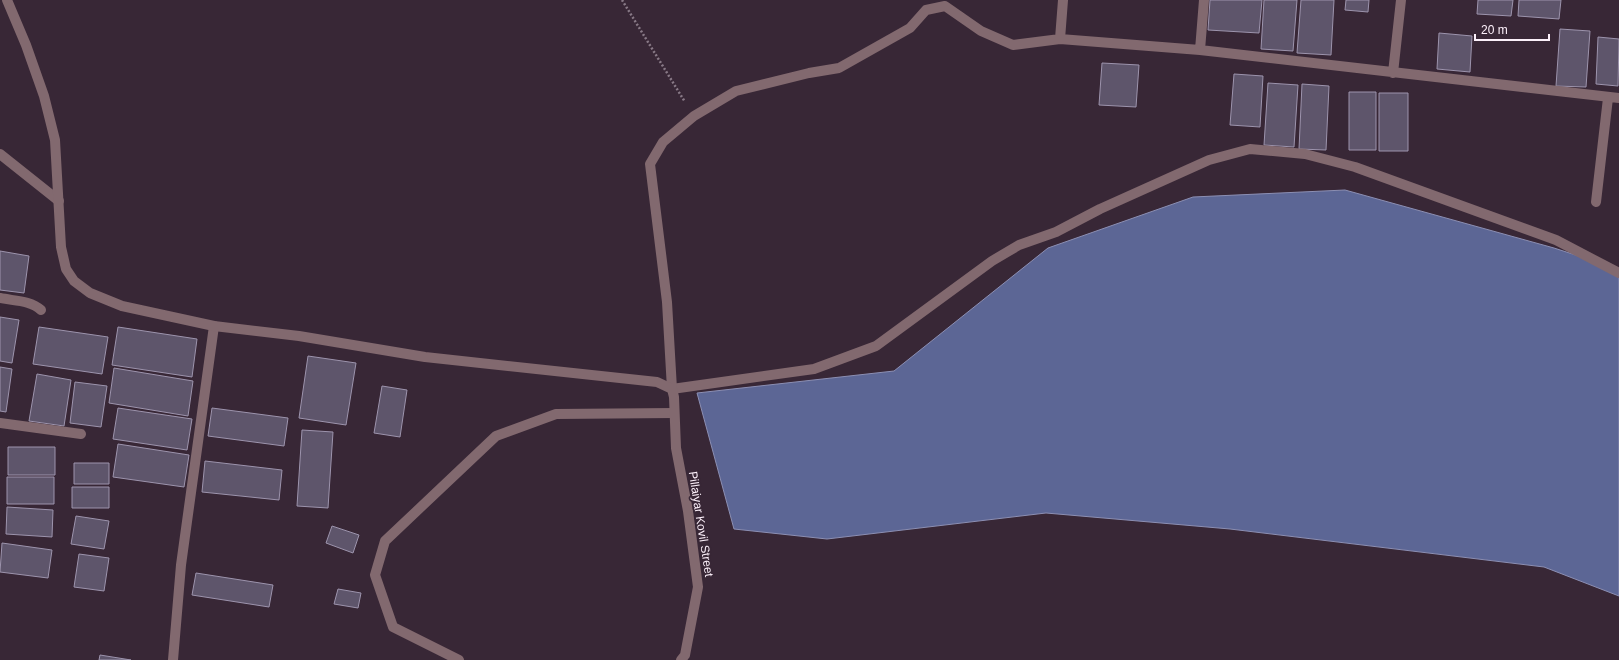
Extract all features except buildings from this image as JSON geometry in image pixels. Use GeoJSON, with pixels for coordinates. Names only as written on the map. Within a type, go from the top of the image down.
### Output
{"type":"FeatureCollection","features":[{"type":"Feature","properties":{"kind":"street"},"geometry":{"type":"LineString","coordinates":[[7,0],[26,45],[44,96],[55,140],[61,247],[66,270],[74,281],[90,292],[122,306],[214,326],[299,336],[425,357],[656,382],[664,384],[672,389],[814,369],[876,346],[992,261],[1019,245],[1056,232],[1100,209],[1208,160],[1250,148],[1305,154],[1355,167],[1556,240],[1619,273]]}},
{"type":"Feature","properties":{"kind":"street"},"geometry":{"type":"LineString","coordinates":[[1060,39],[1063,0]]}},
{"type":"Feature","properties":{"kind":"street"},"geometry":{"type":"LineString","coordinates":[[1200,50],[1204,0]]}},
{"type":"Feature","properties":{"kind":"street"},"geometry":{"type":"LineString","coordinates":[[1392,73],[1401,0]]}},
{"type":"Feature","properties":{"kind":"street","name":"Pillaiyar Kovil Street"},"geometry":{"type":"LineString","coordinates":[[681,660],[685,654],[698,588],[688,510],[676,448],[667,302],[650,164],[663,142],[694,116],[736,91],[809,73],[839,68],[910,28],[926,10],[945,6],[981,31],[1013,45],[1060,39],[1200,50],[1608,98],[1619,98]]}},
{"type":"Feature","properties":{"kind":"street"},"geometry":{"type":"LineString","coordinates":[[1596,202],[1608,98]]}},
{"type":"Feature","properties":{"kind":"street"},"geometry":{"type":"LineString","coordinates":[[0,154],[59,201]]}},
{"type":"Feature","properties":{"kind":"street"},"geometry":{"type":"LineString","coordinates":[[0,298],[28,302],[41,310]]}},
{"type":"Feature","properties":{"kind":"street"},"geometry":{"type":"LineString","coordinates":[[173,660],[181,565],[214,326]]}},
{"type":"Feature","properties":{"kind":"street"},"geometry":{"type":"LineString","coordinates":[[458,660],[393,627],[375,575],[385,541],[496,436],[556,414],[674,414]]}},
{"type":"Feature","properties":{"kind":"street"},"geometry":{"type":"LineString","coordinates":[[0,423],[81,434]]}},
{"type":"Feature","properties":{"kind":"path"},"geometry":{"type":"LineString","coordinates":[[622,0],[694,116]]}},
{"type":"Feature","properties":{"kind":"water"},"geometry":{"type":"Polygon","coordinates":[[[1345,190],[1554,248],[1619,269],[1619,596],[1544,567],[1230,529],[1046,513],[827,539],[734,529],[697,393],[894,371],[1048,248],[1193,197],[1345,190]]]}}]}
